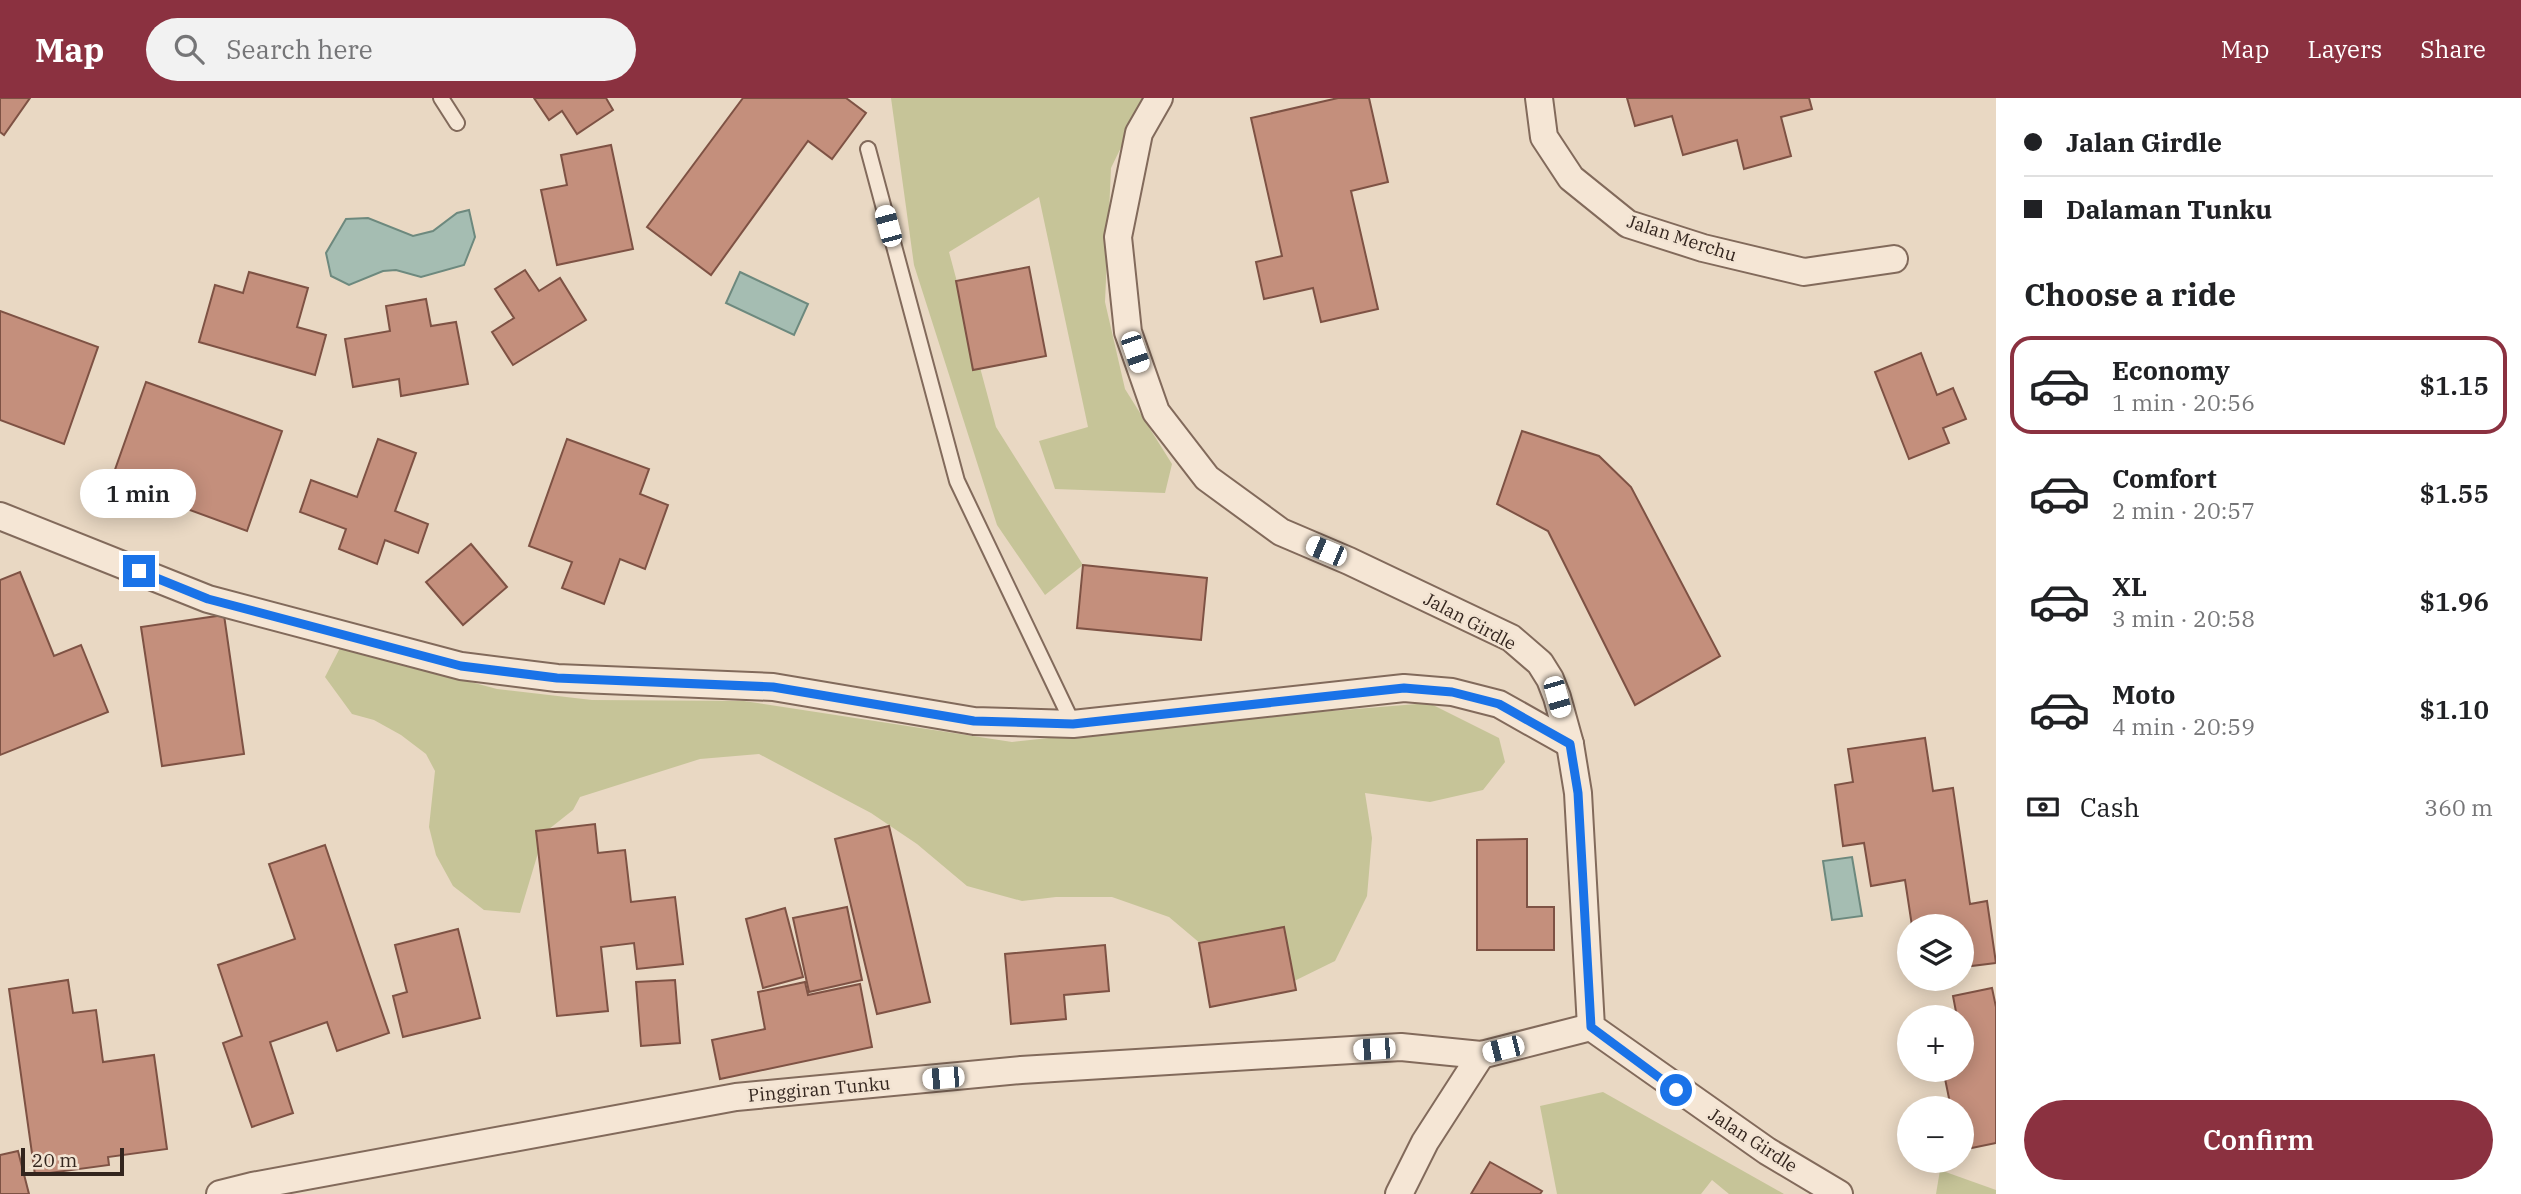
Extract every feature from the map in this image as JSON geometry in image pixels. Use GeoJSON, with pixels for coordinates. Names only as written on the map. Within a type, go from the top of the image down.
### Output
{"type":"FeatureCollection","features":[{"type":"Feature","properties":{"kind":"street","name":"Jalan Girdle"},"geometry":{"type":"LineString","coordinates":[[1159,98],[1139,133],[1118,237],[1128,332],[1156,412],[1208,478],[1281,532],[1349,561],[1511,638],[1540,663],[1550,679],[1570,744],[1578,793],[1591,1027],[1676,1090],[1767,1151],[1839,1194]]}},
{"type":"Feature","properties":{"kind":"street","name":"Jalan Merchu"},"geometry":{"type":"LineString","coordinates":[[1539,98],[1544,137],[1571,178],[1628,224],[1703,248],[1804,272],[1894,259]]}},
{"type":"Feature","properties":{"kind":"street"},"geometry":{"type":"LineString","coordinates":[[0,516],[208,599],[461,666],[557,678],[773,687],[974,721],[1073,724],[1404,688],[1452,692],[1499,704],[1570,744]]}},
{"type":"Feature","properties":{"kind":"street","name":"Pinggiran Tunku"},"geometry":{"type":"LineString","coordinates":[[220,1194],[736,1097],[1021,1070],[1401,1047],[1482,1055],[1591,1027]]}},
{"type":"Feature","properties":{"kind":"street"},"geometry":{"type":"LineString","coordinates":[[1399,1194],[1425,1142],[1482,1055]]}},
{"type":"Feature","properties":{"kind":"lane"},"geometry":{"type":"LineString","coordinates":[[441,98],[457,123]]}},
{"type":"Feature","properties":{"kind":"lane"},"geometry":{"type":"LineString","coordinates":[[868,149],[957,481],[1073,724]]}},
{"type":"Feature","properties":{"kind":"shaded area"},"geometry":{"type":"Polygon","coordinates":[[[891,98],[1145,98],[1111,168],[1105,302],[1125,389],[1172,464],[1165,493],[1055,489],[1039,441],[1088,427],[1039,197],[949,252],[996,427],[1083,565],[1045,595],[997,525],[914,265],[891,98]]]}},
{"type":"Feature","properties":{"kind":"shaded area"},"geometry":{"type":"Polygon","coordinates":[[[469,210],[475,237],[464,265],[421,277],[396,270],[383,271],[349,285],[331,276],[326,253],[346,219],[368,218],[413,236],[433,231],[457,213],[469,210]]]}},
{"type":"Feature","properties":{"kind":"shaded area"},"geometry":{"type":"Polygon","coordinates":[[[740,272],[808,304],[794,335],[726,303],[740,272]]]}},
{"type":"Feature","properties":{"kind":"shaded area"},"geometry":{"type":"Polygon","coordinates":[[[342,644],[385,659],[497,689],[592,700],[744,701],[1012,742],[1208,721],[1429,703],[1499,738],[1505,762],[1483,790],[1430,802],[1365,793],[1372,838],[1367,896],[1335,961],[1282,987],[1220,960],[1169,917],[1112,897],[1056,897],[1022,901],[967,886],[917,844],[871,813],[759,754],[700,759],[580,797],[573,810],[544,833],[520,913],[484,910],[453,886],[436,855],[429,827],[435,771],[426,754],[401,735],[374,720],[352,714],[325,677],[342,644]]]}},
{"type":"Feature","properties":{"kind":"shaded area"},"geometry":{"type":"Polygon","coordinates":[[[1852,857],[1862,916],[1832,920],[1823,861],[1852,857]]]}},
{"type":"Feature","properties":{"kind":"shaded area"},"geometry":{"type":"Polygon","coordinates":[[[1603,1092],[1784,1194],[1729,1194],[1712,1180],[1701,1194],[1557,1194],[1540,1106],[1603,1092]]]}},
{"type":"Feature","properties":{"kind":"shaded area"},"geometry":{"type":"Polygon","coordinates":[[[1940,1173],[1948,1173],[1996,1190],[1996,1194],[1936,1194],[1940,1173]]]}},
{"type":"Feature","properties":{"kind":"building"},"geometry":{"type":"Polygon","coordinates":[[[0,98],[30,98],[4,135],[0,132],[0,98]]]}},
{"type":"Feature","properties":{"kind":"building"},"geometry":{"type":"Polygon","coordinates":[[[534,98],[606,98],[613,110],[577,134],[562,111],[549,120],[534,98]]]}},
{"type":"Feature","properties":{"kind":"building"},"geometry":{"type":"Polygon","coordinates":[[[743,98],[846,98],[866,113],[832,159],[808,141],[711,275],[647,227],[743,98]]]}},
{"type":"Feature","properties":{"kind":"building"},"geometry":{"type":"Polygon","coordinates":[[[1338,98],[1369,98],[1388,182],[1351,191],[1378,309],[1321,322],[1313,288],[1264,299],[1256,262],[1282,256],[1251,118],[1338,98]]]}},
{"type":"Feature","properties":{"kind":"building"},"geometry":{"type":"Polygon","coordinates":[[[1627,98],[1809,98],[1812,109],[1781,117],[1791,156],[1744,169],[1737,140],[1683,155],[1672,116],[1635,126],[1627,98]]]}},
{"type":"Feature","properties":{"kind":"building"},"geometry":{"type":"Polygon","coordinates":[[[611,145],[633,249],[557,265],[541,190],[567,185],[561,155],[611,145]]]}},
{"type":"Feature","properties":{"kind":"building"},"geometry":{"type":"Polygon","coordinates":[[[1029,267],[1046,356],[973,370],[956,281],[1029,267]]]}},
{"type":"Feature","properties":{"kind":"building"},"geometry":{"type":"Polygon","coordinates":[[[525,270],[539,291],[560,278],[586,320],[513,365],[492,332],[514,318],[495,289],[525,270]]]}},
{"type":"Feature","properties":{"kind":"building"},"geometry":{"type":"Polygon","coordinates":[[[249,272],[308,288],[297,327],[326,335],[315,375],[199,342],[215,285],[243,293],[249,272]]]}},
{"type":"Feature","properties":{"kind":"building"},"geometry":{"type":"Polygon","coordinates":[[[426,299],[431,326],[456,322],[468,384],[401,396],[399,379],[353,387],[345,339],[390,331],[386,306],[426,299]]]}},
{"type":"Feature","properties":{"kind":"building"},"geometry":{"type":"Polygon","coordinates":[[[0,311],[98,347],[64,444],[0,420],[0,311]]]}},
{"type":"Feature","properties":{"kind":"building"},"geometry":{"type":"Polygon","coordinates":[[[1921,353],[1937,395],[1953,388],[1966,419],[1943,428],[1949,443],[1909,459],[1875,372],[1921,353]]]}},
{"type":"Feature","properties":{"kind":"building"},"geometry":{"type":"Polygon","coordinates":[[[146,382],[282,431],[247,531],[111,481],[146,382]]]}},
{"type":"Feature","properties":{"kind":"building"},"geometry":{"type":"Polygon","coordinates":[[[1522,431],[1599,456],[1631,487],[1720,656],[1635,705],[1548,531],[1497,504],[1522,431]]]}},
{"type":"Feature","properties":{"kind":"building"},"geometry":{"type":"Polygon","coordinates":[[[378,439],[416,453],[395,511],[428,524],[418,553],[385,540],[377,564],[339,549],[346,529],[300,512],[311,480],[357,497],[378,439]]]}},
{"type":"Feature","properties":{"kind":"building"},"geometry":{"type":"Polygon","coordinates":[[[567,439],[649,469],[640,494],[668,505],[645,569],[620,559],[604,604],[562,588],[572,562],[529,546],[567,439]]]}},
{"type":"Feature","properties":{"kind":"building"},"geometry":{"type":"Polygon","coordinates":[[[471,544],[507,587],[463,625],[426,582],[471,544]]]}},
{"type":"Feature","properties":{"kind":"building"},"geometry":{"type":"Polygon","coordinates":[[[1083,565],[1207,578],[1201,640],[1077,628],[1083,565]]]}},
{"type":"Feature","properties":{"kind":"building"},"geometry":{"type":"Polygon","coordinates":[[[20,572],[54,656],[81,645],[108,712],[0,755],[0,580],[20,572]]]}},
{"type":"Feature","properties":{"kind":"building"},"geometry":{"type":"Polygon","coordinates":[[[224,615],[244,754],[162,766],[141,627],[224,615]]]}},
{"type":"Feature","properties":{"kind":"building"},"geometry":{"type":"Polygon","coordinates":[[[1925,738],[1933,791],[1953,788],[1970,904],[1987,901],[1996,963],[1974,966],[1974,914],[1910,914],[1905,880],[1871,886],[1864,843],[1843,846],[1835,785],[1853,782],[1848,749],[1925,738]]]}},
{"type":"Feature","properties":{"kind":"building"},"geometry":{"type":"Polygon","coordinates":[[[595,824],[598,853],[625,850],[631,902],[675,897],[683,964],[637,969],[634,943],[601,947],[608,1011],[557,1016],[536,831],[595,824]]]}},
{"type":"Feature","properties":{"kind":"building"},"geometry":{"type":"Polygon","coordinates":[[[889,826],[930,1002],[877,1014],[835,839],[889,826]]]}},
{"type":"Feature","properties":{"kind":"building"},"geometry":{"type":"Polygon","coordinates":[[[1527,839],[1527,907],[1554,907],[1554,950],[1477,950],[1477,840],[1527,839]]]}},
{"type":"Feature","properties":{"kind":"building"},"geometry":{"type":"Polygon","coordinates":[[[325,845],[389,1033],[337,1051],[327,1022],[270,1042],[293,1113],[252,1127],[223,1043],[242,1036],[218,965],[295,939],[269,864],[325,845]]]}},
{"type":"Feature","properties":{"kind":"building"},"geometry":{"type":"Polygon","coordinates":[[[847,907],[862,980],[809,992],[793,918],[847,907]]]}},
{"type":"Feature","properties":{"kind":"building"},"geometry":{"type":"Polygon","coordinates":[[[785,908],[803,977],[763,988],[746,919],[785,908]]]}},
{"type":"Feature","properties":{"kind":"building"},"geometry":{"type":"Polygon","coordinates":[[[1284,927],[1296,990],[1210,1007],[1199,943],[1284,927]]]}},
{"type":"Feature","properties":{"kind":"building"},"geometry":{"type":"Polygon","coordinates":[[[458,929],[480,1018],[403,1037],[393,996],[407,992],[395,945],[458,929]]]}},
{"type":"Feature","properties":{"kind":"building"},"geometry":{"type":"Polygon","coordinates":[[[1105,945],[1109,991],[1064,995],[1066,1019],[1011,1024],[1005,954],[1105,945]]]}},
{"type":"Feature","properties":{"kind":"building"},"geometry":{"type":"Polygon","coordinates":[[[68,980],[73,1013],[96,1010],[103,1062],[154,1055],[167,1149],[108,1157],[109,1165],[35,1175],[9,989],[68,980]]]}},
{"type":"Feature","properties":{"kind":"building"},"geometry":{"type":"Polygon","coordinates":[[[675,980],[680,1043],[641,1046],[636,982],[675,980]]]}},
{"type":"Feature","properties":{"kind":"building"},"geometry":{"type":"Polygon","coordinates":[[[805,982],[808,995],[860,984],[872,1047],[720,1079],[712,1040],[765,1029],[758,992],[805,982]]]}},
{"type":"Feature","properties":{"kind":"building"},"geometry":{"type":"Polygon","coordinates":[[[1992,988],[1996,1007],[1996,1143],[1974,1148],[1974,1096],[1949,1096],[1946,1082],[1974,1082],[1974,1005],[1955,1005],[1953,996],[1992,988]]]}},
{"type":"Feature","properties":{"kind":"building"},"geometry":{"type":"Polygon","coordinates":[[[18,1151],[29,1194],[0,1194],[0,1155],[18,1151]]]}},
{"type":"Feature","properties":{"kind":"building"},"geometry":{"type":"Polygon","coordinates":[[[1490,1162],[1542,1191],[1540,1194],[1471,1194],[1490,1162]]]}},
{"type":"Feature","properties":{"kind":"route"},"geometry":{"type":"LineString","coordinates":[[139,571],[208,599],[461,666],[557,678],[773,687],[974,721],[1073,724],[1404,688],[1452,692],[1499,704],[1570,744],[1578,793],[1591,1027],[1676,1090]]}}]}
